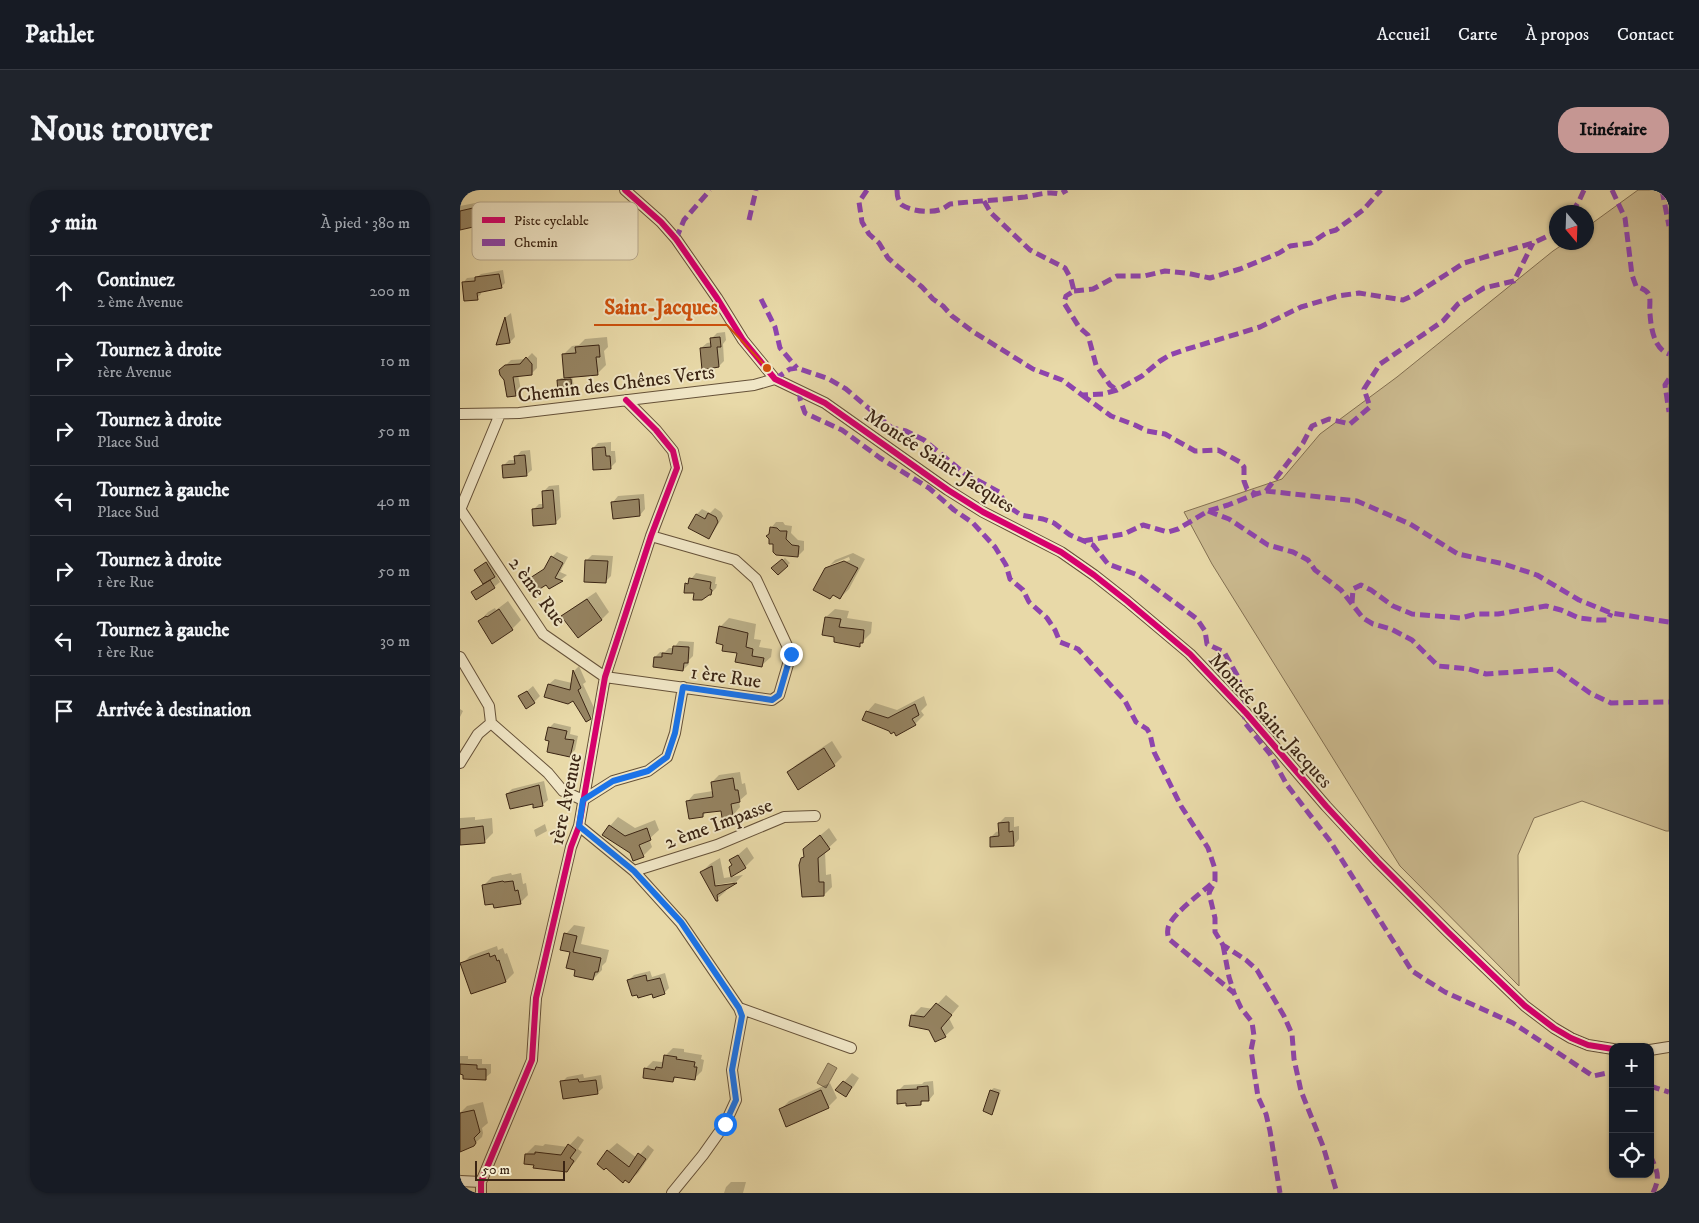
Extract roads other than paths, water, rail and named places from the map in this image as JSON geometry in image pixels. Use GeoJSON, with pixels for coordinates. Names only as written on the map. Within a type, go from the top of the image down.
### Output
{"type":"FeatureCollection","features":[{"type":"Feature","properties":{"kind":"street"},"geometry":{"type":"LineString","coordinates":[[625,190],[661,222],[676,239],[717,298],[743,340],[774,379]]}},
{"type":"Feature","properties":{"kind":"street","name":"Chemin des Chênes Verts"},"geometry":{"type":"LineString","coordinates":[[460,414],[519,413],[754,385],[774,379]]}},
{"type":"Feature","properties":{"kind":"street","name":"Montée Saint-Jacques"},"geometry":{"type":"LineString","coordinates":[[774,379],[825,403],[948,490],[983,512],[1061,552],[1120,596],[1190,654],[1246,713],[1326,806],[1377,861],[1525,1006],[1571,1038],[1588,1045],[1609,1048]]}},
{"type":"Feature","properties":{"kind":"street","name":"1ère Avenue"},"geometry":{"type":"LineString","coordinates":[[481,1193],[481,1182],[532,1060],[536,998],[571,847],[579,826],[605,677],[651,536],[677,468],[673,451],[656,430],[626,400]]}},
{"type":"Feature","properties":{"kind":"street"},"geometry":{"type":"LineString","coordinates":[[460,510],[500,414]]}},
{"type":"Feature","properties":{"kind":"street","name":"2 ème Rue"},"geometry":{"type":"LineString","coordinates":[[460,510],[543,634],[605,677]]}},
{"type":"Feature","properties":{"kind":"street","name":"1 ère Rue"},"geometry":{"type":"LineString","coordinates":[[605,677],[772,700],[779,695],[791,654],[756,579],[735,560],[651,536]]}},
{"type":"Feature","properties":{"kind":"street"},"geometry":{"type":"LineString","coordinates":[[460,657],[489,706],[491,723],[548,773],[563,791],[583,800],[613,781],[648,771],[667,757],[675,733],[683,687]]}},
{"type":"Feature","properties":{"kind":"street"},"geometry":{"type":"LineString","coordinates":[[460,763],[478,734],[491,723]]}},
{"type":"Feature","properties":{"kind":"street","name":"2 ème Impasse"},"geometry":{"type":"LineString","coordinates":[[634,871],[717,845],[784,817],[815,816]]}},
{"type":"Feature","properties":{"kind":"street"},"geometry":{"type":"LineString","coordinates":[[579,826],[634,871],[681,922],[739,1008],[742,1016],[732,1070],[736,1100],[725,1124],[672,1193]]}},
{"type":"Feature","properties":{"kind":"street"},"geometry":{"type":"LineString","coordinates":[[739,1008],[850,1048]]}},
{"type":"Feature","properties":{"kind":"street"},"geometry":{"type":"LineString","coordinates":[[1654,1049],[1669,1047]]}},
{"type":"Feature","properties":{"kind":"street"},"geometry":{"type":"LineString","coordinates":[[460,1181],[481,1182]]}},
{"type":"Feature","properties":{"kind":"place","name":"Saint-Jacques"},"geometry":{"type":"Point","coordinates":[767,368]}}]}
